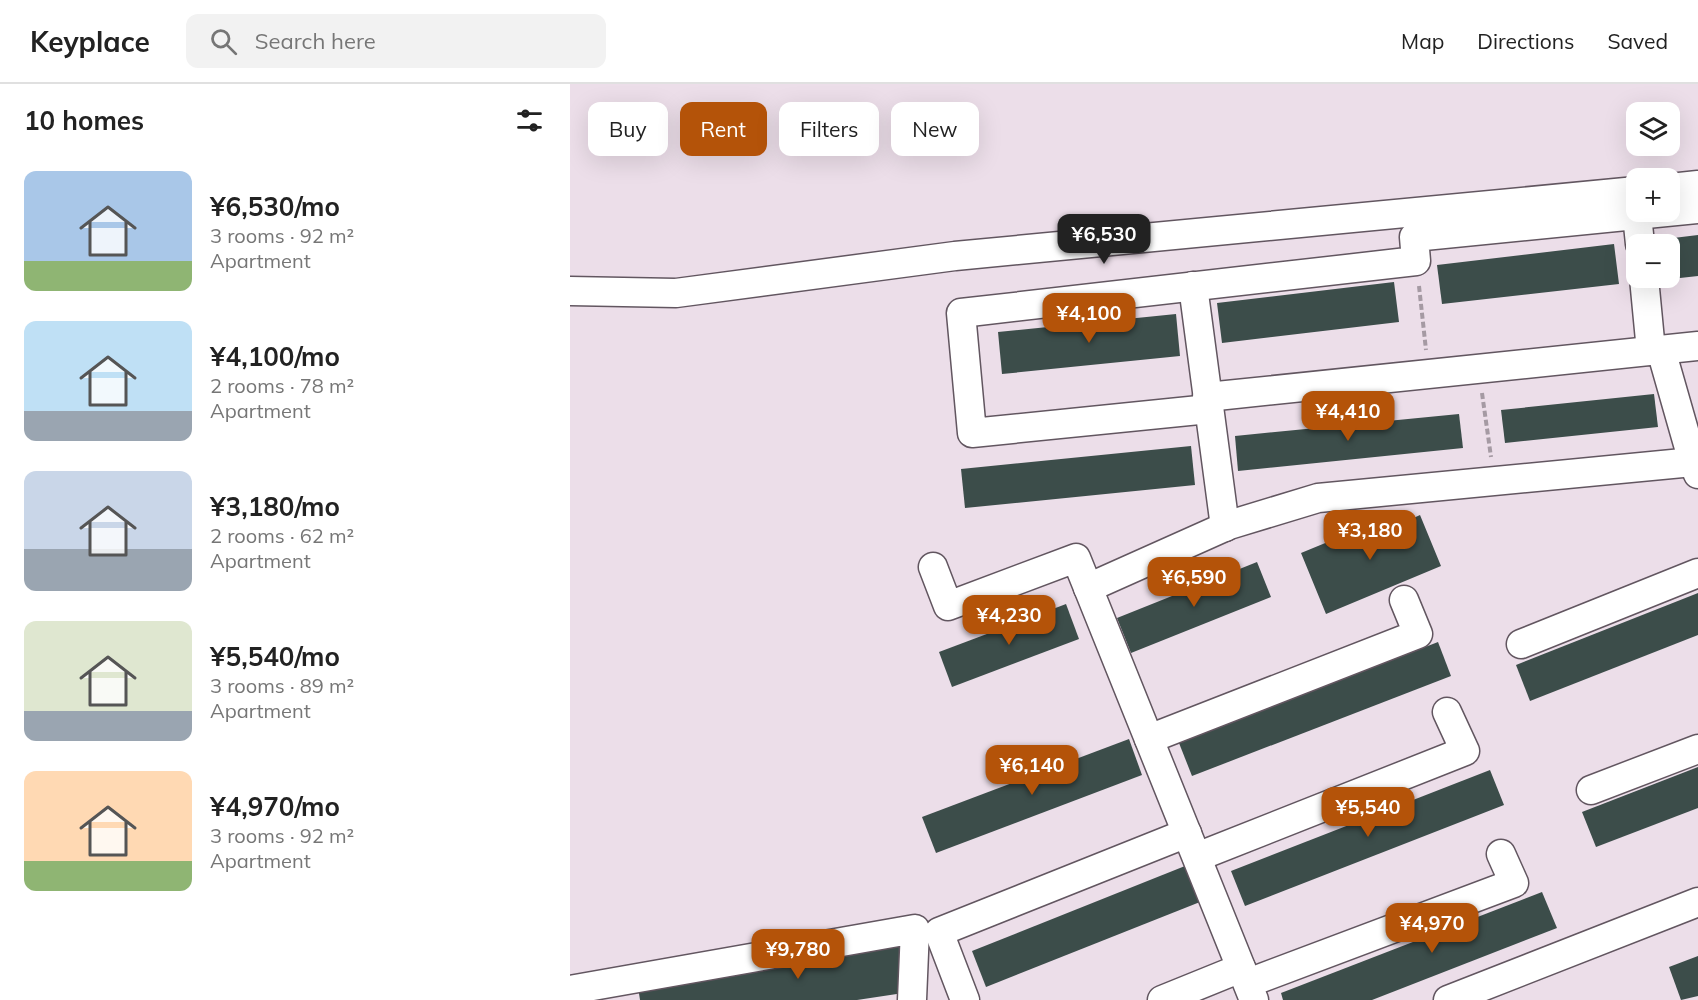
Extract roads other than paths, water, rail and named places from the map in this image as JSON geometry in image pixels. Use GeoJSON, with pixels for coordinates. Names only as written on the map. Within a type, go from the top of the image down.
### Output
{"type":"FeatureCollection","features":[{"type":"Feature","properties":{"kind":"street"},"geometry":{"type":"LineString","coordinates":[[1680,187],[1698,185]]}},
{"type":"Feature","properties":{"kind":"street"},"geometry":{"type":"LineString","coordinates":[[570,291],[676,292],[955,256],[1626,204]]}},
{"type":"Feature","properties":{"kind":"street"},"geometry":{"type":"LineString","coordinates":[[1626,205],[1414,237],[1416,261],[961,313],[972,433],[1428,374],[1698,346]]}},
{"type":"Feature","properties":{"kind":"street"},"geometry":{"type":"LineString","coordinates":[[1680,207],[1698,209]]}},
{"type":"Feature","properties":{"kind":"street"},"geometry":{"type":"LineString","coordinates":[[1193,286],[1224,526]]}},
{"type":"Feature","properties":{"kind":"street"},"geometry":{"type":"LineString","coordinates":[[1088,588],[1224,526],[1318,498],[1494,481],[1695,468],[1656,350],[1646,288]]}},
{"type":"Feature","properties":{"kind":"street"},"geometry":{"type":"LineString","coordinates":[[933,567],[948,606],[1076,558],[1248,984]]}},
{"type":"Feature","properties":{"kind":"street"},"geometry":{"type":"LineString","coordinates":[[1521,644],[1698,573]]}},
{"type":"Feature","properties":{"kind":"street"},"geometry":{"type":"LineString","coordinates":[[1149,739],[1418,634],[1404,600]]}},
{"type":"Feature","properties":{"kind":"street"},"geometry":{"type":"LineString","coordinates":[[965,1000],[939,932],[1465,751],[1447,712]]}},
{"type":"Feature","properties":{"kind":"street"},"geometry":{"type":"LineString","coordinates":[[1591,790],[1698,749]]}},
{"type":"Feature","properties":{"kind":"street"},"geometry":{"type":"LineString","coordinates":[[1162,1000],[1248,984],[1514,883],[1501,854]]}},
{"type":"Feature","properties":{"kind":"street"},"geometry":{"type":"LineString","coordinates":[[1448,1000],[1698,902]]}},
{"type":"Feature","properties":{"kind":"street"},"geometry":{"type":"LineString","coordinates":[[570,990],[621,991],[915,929],[912,1000]]}}]}
